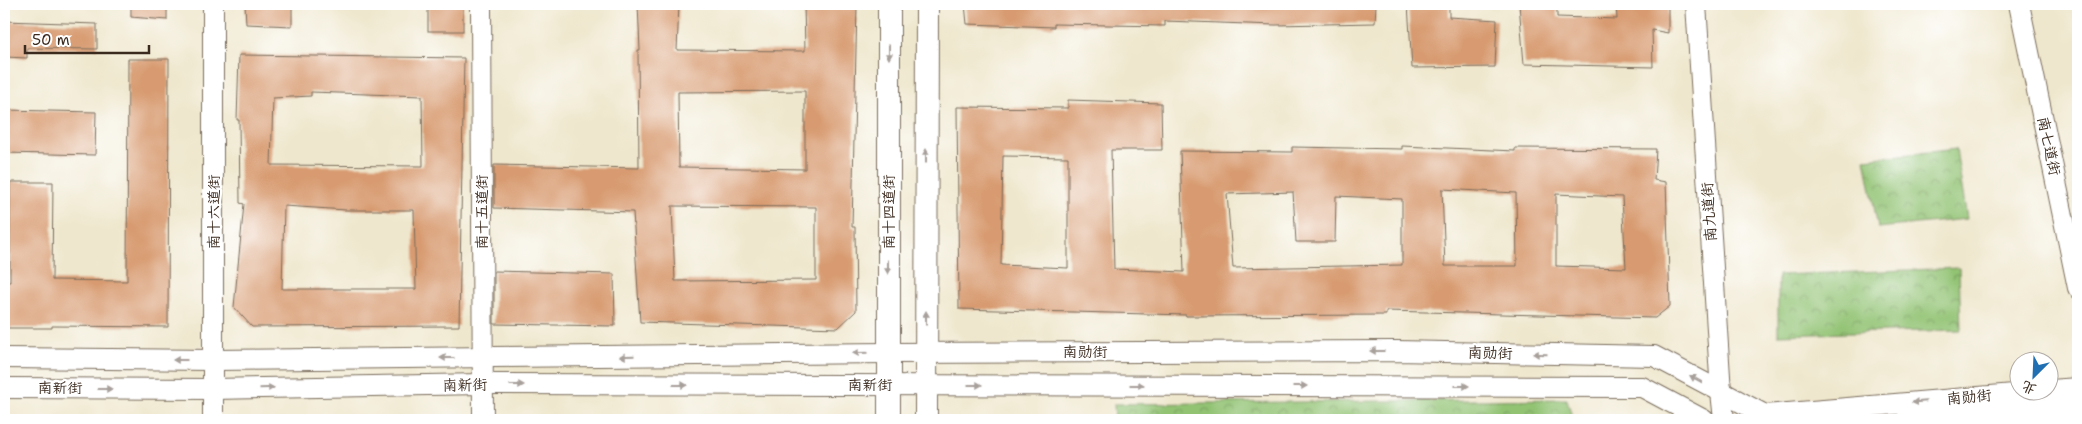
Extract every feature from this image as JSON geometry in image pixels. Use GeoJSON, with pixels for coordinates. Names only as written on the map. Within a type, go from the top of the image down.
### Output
{"type":"FeatureCollection","features":[{"type":"Feature","properties":{"kind":"main road","name":"南十六道街"},"geometry":{"type":"LineString","coordinates":[[213,4],[214,420]]}},
{"type":"Feature","properties":{"kind":"main road","name":"南十五道街"},"geometry":{"type":"LineString","coordinates":[[481,4],[483,420]]}},
{"type":"Feature","properties":{"kind":"main road","name":"南十四道街"},"geometry":{"type":"LineString","coordinates":[[889,4],[889,420]]}},
{"type":"Feature","properties":{"kind":"main road"},"geometry":{"type":"LineString","coordinates":[[926,4],[926,420]]}},
{"type":"Feature","properties":{"kind":"main road","name":"南九道街"},"geometry":{"type":"LineString","coordinates":[[1696,4],[1720,392],[1724,420]]}},
{"type":"Feature","properties":{"kind":"main road","name":"南七道街"},"geometry":{"type":"LineString","coordinates":[[2019,4],[2078,288]]}},
{"type":"Feature","properties":{"kind":"main road","name":"南勋街"},"geometry":{"type":"LineString","coordinates":[[926,353],[1396,351],[1654,356],[1765,415],[2010,394]]}},
{"type":"Feature","properties":{"kind":"main road","name":"南新街"},"geometry":{"type":"LineString","coordinates":[[4,358],[214,360],[926,353]]}},
{"type":"Feature","properties":{"kind":"main road","name":"南新街"},"geometry":{"type":"LineString","coordinates":[[4,388],[214,389],[483,384],[926,384]]}},
{"type":"Feature","properties":{"kind":"main road"},"geometry":{"type":"LineString","coordinates":[[926,384],[1642,387],[1704,420]]}},
{"type":"Feature","properties":{"kind":"main road"},"geometry":{"type":"LineString","coordinates":[[2060,389],[2078,388]]}},
{"type":"Feature","properties":{"kind":"main road","name":"南勋街"},"geometry":{"type":"LineString","coordinates":[[1906,420],[2078,406]]}},
{"type":"Feature","properties":{"kind":"green space"},"geometry":{"type":"Polygon","coordinates":[[[1956,149],[1967,219],[1878,228],[1865,159],[1956,149]]]}},
{"type":"Feature","properties":{"kind":"green space"},"geometry":{"type":"Polygon","coordinates":[[[1959,268],[1961,330],[1778,335],[1778,275],[1959,268]]]}},
{"type":"Feature","properties":{"kind":"green space"},"geometry":{"type":"Polygon","coordinates":[[[1567,399],[1573,420],[1115,420],[1114,404],[1567,399]]]}},
{"type":"Feature","properties":{"kind":"building"},"geometry":{"type":"Polygon","coordinates":[[[131,4],[167,4],[167,20],[131,17],[131,4]]]}},
{"type":"Feature","properties":{"kind":"building"},"geometry":{"type":"Polygon","coordinates":[[[245,4],[292,4],[292,26],[246,24],[245,4]]]}},
{"type":"Feature","properties":{"kind":"building"},"geometry":{"type":"Polygon","coordinates":[[[428,4],[463,4],[463,31],[428,31],[428,4]]]}},
{"type":"Feature","properties":{"kind":"building"},"geometry":{"type":"Polygon","coordinates":[[[638,4],[679,4],[677,50],[805,51],[804,4],[857,4],[852,227],[855,227],[856,311],[838,328],[640,322],[633,212],[494,208],[494,165],[639,168],[638,50],[640,50],[638,4]],[[805,91],[678,92],[679,167],[805,169],[805,91]],[[672,206],[675,281],[816,280],[816,207],[672,206]]]}},
{"type":"Feature","properties":{"kind":"building"},"geometry":{"type":"Polygon","coordinates":[[[965,4],[1376,4],[1375,23],[1275,25],[1165,21],[1165,26],[1054,24],[1054,27],[967,24],[965,4]]]}},
{"type":"Feature","properties":{"kind":"building"},"geometry":{"type":"Polygon","coordinates":[[[1408,4],[1449,4],[1449,17],[1497,20],[1495,67],[1412,68],[1408,4]]]}},
{"type":"Feature","properties":{"kind":"building"},"geometry":{"type":"Polygon","coordinates":[[[1519,4],[1557,4],[1557,17],[1617,19],[1616,4],[1668,4],[1668,33],[1652,30],[1653,67],[1524,64],[1519,4]]]}},
{"type":"Feature","properties":{"kind":"building"},"geometry":{"type":"Polygon","coordinates":[[[4,21],[97,24],[97,49],[27,48],[27,58],[5,57],[4,21]]]}},
{"type":"Feature","properties":{"kind":"building"},"geometry":{"type":"Polygon","coordinates":[[[239,55],[464,58],[459,326],[252,327],[234,307],[244,204],[240,203],[239,120],[237,120],[239,55]],[[311,92],[311,96],[273,98],[271,165],[423,166],[422,96],[311,92]],[[284,206],[282,289],[416,289],[414,210],[346,210],[284,206]]]}},
{"type":"Feature","properties":{"kind":"building"},"geometry":{"type":"Polygon","coordinates":[[[128,59],[169,59],[168,327],[52,326],[52,328],[4,328],[4,282],[10,282],[10,182],[53,182],[52,280],[127,281],[128,59]]]}},
{"type":"Feature","properties":{"kind":"building"},"geometry":{"type":"Polygon","coordinates":[[[1068,100],[1161,103],[1162,150],[1111,150],[1114,269],[1184,272],[1180,151],[1292,152],[1292,147],[1402,149],[1402,146],[1515,151],[1515,148],[1656,149],[1654,180],[1666,182],[1670,306],[1655,318],[1386,311],[1386,315],[1186,316],[959,309],[957,107],[1068,108],[1068,100]],[[1003,156],[1001,265],[1068,268],[1068,157],[1003,156]],[[1442,189],[1445,266],[1517,266],[1516,193],[1442,189]],[[1293,192],[1227,194],[1233,268],[1402,265],[1402,199],[1336,196],[1335,242],[1296,242],[1293,192]],[[1556,194],[1556,266],[1626,268],[1622,197],[1556,194]]]}},
{"type":"Feature","properties":{"kind":"building"},"geometry":{"type":"Polygon","coordinates":[[[4,110],[96,112],[95,155],[4,153],[4,110]]]}},
{"type":"Feature","properties":{"kind":"building"},"geometry":{"type":"Polygon","coordinates":[[[494,271],[614,274],[615,326],[494,324],[494,271]]]}}]}
